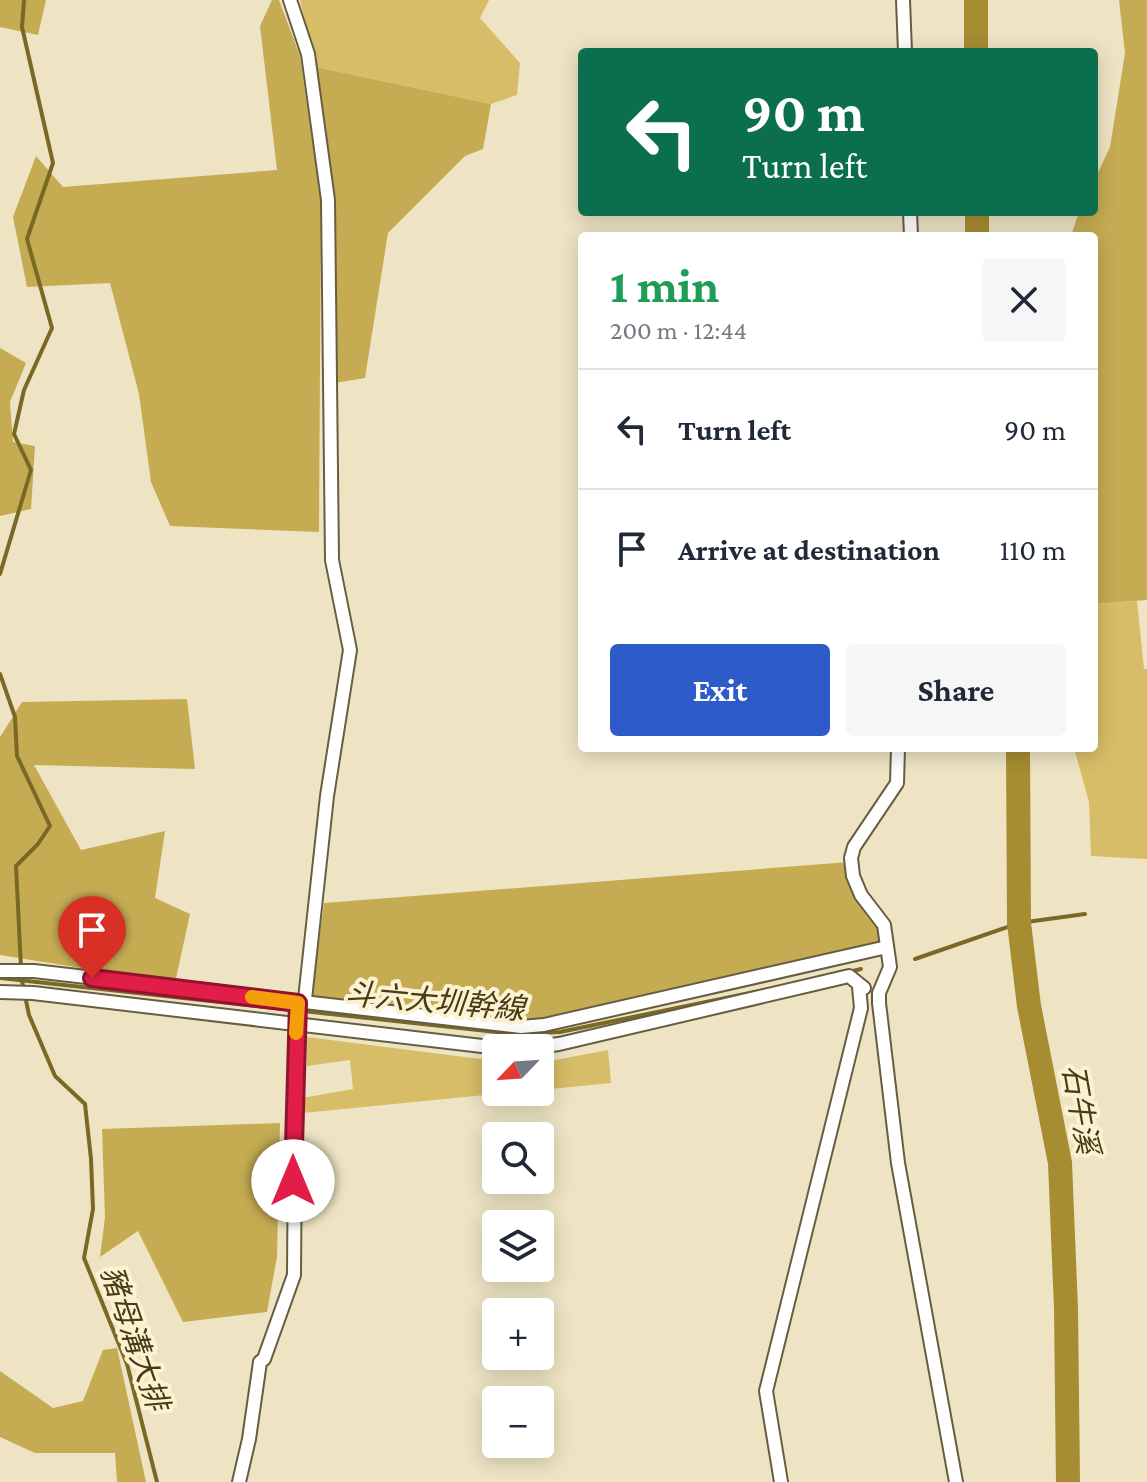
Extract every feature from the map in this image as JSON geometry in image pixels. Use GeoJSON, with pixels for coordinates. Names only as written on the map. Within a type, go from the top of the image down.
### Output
{"type":"FeatureCollection","features":[{"type":"Feature","properties":{"kind":"street"},"geometry":{"type":"LineString","coordinates":[[290,0],[308,54],[328,200],[332,560],[350,650],[327,796],[305,999],[298,1003]]}},
{"type":"Feature","properties":{"kind":"street"},"geometry":{"type":"LineString","coordinates":[[903,0],[905,48]]}},
{"type":"Feature","properties":{"kind":"street"},"geometry":{"type":"LineString","coordinates":[[898,752],[897,783],[869,821],[851,858],[853,876],[861,895],[884,925],[890,967],[881,989],[898,1163],[956,1482]]}},
{"type":"Feature","properties":{"kind":"street"},"geometry":{"type":"LineString","coordinates":[[0,971],[34,971],[497,1026],[533,1026],[887,947]]}},
{"type":"Feature","properties":{"kind":"street"},"geometry":{"type":"LineString","coordinates":[[554,1045],[849,976],[859,987],[861,1008],[766,1391],[781,1482]]}},
{"type":"Feature","properties":{"kind":"street"},"geometry":{"type":"LineString","coordinates":[[859,987],[881,989]]}},
{"type":"Feature","properties":{"kind":"street"},"geometry":{"type":"LineString","coordinates":[[0,992],[33,993],[482,1046]]}},
{"type":"Feature","properties":{"kind":"street"},"geometry":{"type":"LineString","coordinates":[[239,1482],[249,1439],[260,1362],[264,1359],[294,1275],[298,1003]]}},
{"type":"Feature","properties":{"kind":"shaded area"},"geometry":{"type":"Polygon","coordinates":[[[0,0],[46,0],[38,35],[0,27],[0,0]]]}},
{"type":"Feature","properties":{"kind":"shaded area"},"geometry":{"type":"Polygon","coordinates":[[[272,0],[279,0],[300,56],[321,203],[319,532],[170,526],[151,482],[139,394],[110,283],[27,287],[13,217],[36,156],[63,187],[277,170],[260,26],[272,0]]]}},
{"type":"Feature","properties":{"kind":"shaded area"},"geometry":{"type":"Polygon","coordinates":[[[300,0],[489,0],[480,18],[520,63],[517,95],[491,104],[316,67],[300,0]]]}},
{"type":"Feature","properties":{"kind":"shaded area"},"geometry":{"type":"Polygon","coordinates":[[[1119,0],[1147,0],[1147,600],[1098,604],[1098,232],[1072,232],[1078,216],[1098,216],[1098,172],[1110,147],[1125,53],[1119,0]]]}},
{"type":"Feature","properties":{"kind":"shaded area"},"geometry":{"type":"Polygon","coordinates":[[[316,67],[491,104],[483,149],[465,156],[388,233],[365,378],[334,383],[335,198],[316,67]]]}},
{"type":"Feature","properties":{"kind":"shaded area"},"geometry":{"type":"Polygon","coordinates":[[[0,348],[26,363],[10,402],[13,442],[35,446],[31,509],[0,516],[0,348]]]}},
{"type":"Feature","properties":{"kind":"shaded area"},"geometry":{"type":"Polygon","coordinates":[[[1137,601],[1144,669],[1147,669],[1147,859],[1091,856],[1089,802],[1075,752],[1098,752],[1098,604],[1137,601]]]}},
{"type":"Feature","properties":{"kind":"shaded area"},"geometry":{"type":"Polygon","coordinates":[[[187,699],[195,769],[34,765],[81,850],[165,831],[155,898],[190,914],[175,983],[0,955],[0,737],[22,702],[187,699]]]}},
{"type":"Feature","properties":{"kind":"shaded area"},"geometry":{"type":"Polygon","coordinates":[[[849,862],[865,906],[887,924],[887,947],[719,978],[551,1019],[510,1021],[311,1001],[324,903],[849,862]]]}},
{"type":"Feature","properties":{"kind":"shaded area"},"geometry":{"type":"Polygon","coordinates":[[[307,1037],[482,1059],[482,1095],[303,1113],[302,1098],[353,1089],[350,1060],[307,1066],[307,1037]]]}},
{"type":"Feature","properties":{"kind":"shaded area"},"geometry":{"type":"Polygon","coordinates":[[[608,1050],[611,1083],[554,1089],[554,1060],[608,1050]]]}},
{"type":"Feature","properties":{"kind":"shaded area"},"geometry":{"type":"Polygon","coordinates":[[[280,1123],[277,1257],[267,1312],[183,1322],[138,1231],[100,1257],[105,1217],[102,1129],[280,1123]]]}},
{"type":"Feature","properties":{"kind":"shaded area"},"geometry":{"type":"Polygon","coordinates":[[[117,1348],[146,1482],[117,1482],[115,1453],[35,1453],[0,1437],[0,1371],[53,1408],[83,1401],[103,1350],[117,1348]]]}},
{"type":"Feature","properties":{"kind":"waterway","name":"豬母溝大排"},"geometry":{"type":"LineString","coordinates":[[0,574],[31,470],[14,434],[24,390],[52,328],[27,239],[53,163],[22,27],[24,0]]}},
{"type":"Feature","properties":{"kind":"waterway","name":"石牛溪"},"geometry":{"type":"LineString","coordinates":[[976,0],[976,48]]}},
{"type":"Feature","properties":{"kind":"waterway","name":"石牛溪"},"geometry":{"type":"LineString","coordinates":[[977,216],[977,232]]}},
{"type":"Feature","properties":{"kind":"waterway","name":"豬母溝大排"},"geometry":{"type":"LineString","coordinates":[[0,674],[15,717],[17,756],[50,826],[38,844],[16,866],[21,968]]}},
{"type":"Feature","properties":{"kind":"waterway","name":"石牛溪"},"geometry":{"type":"LineString","coordinates":[[1018,752],[1019,923],[1029,1006],[1060,1163],[1068,1482]]}},
{"type":"Feature","properties":{"kind":"waterway","name":"斗六大圳幹線"},"geometry":{"type":"LineString","coordinates":[[915,959],[1019,923],[1085,914]]}},
{"type":"Feature","properties":{"kind":"waterway","name":"斗六大圳幹線"},"geometry":{"type":"LineString","coordinates":[[849,972],[861,969]]}},
{"type":"Feature","properties":{"kind":"waterway","name":"斗六大圳幹線"},"geometry":{"type":"LineString","coordinates":[[0,978],[514,1034],[560,1032],[774,988]]}},
{"type":"Feature","properties":{"kind":"waterway","name":"豬母溝大排"},"geometry":{"type":"LineString","coordinates":[[22,981],[29,1015],[55,1076],[85,1104],[93,1209],[84,1258],[127,1364],[157,1482]]}},
{"type":"Feature","properties":{"kind":"slow traffic"},"geometry":{"type":"LineString","coordinates":[[252,997],[298,1003],[296,1033]]}},
{"type":"Feature","properties":{"kind":"route"},"geometry":{"type":"LineString","coordinates":[[92,978],[298,1003],[293,1181]]}}]}
